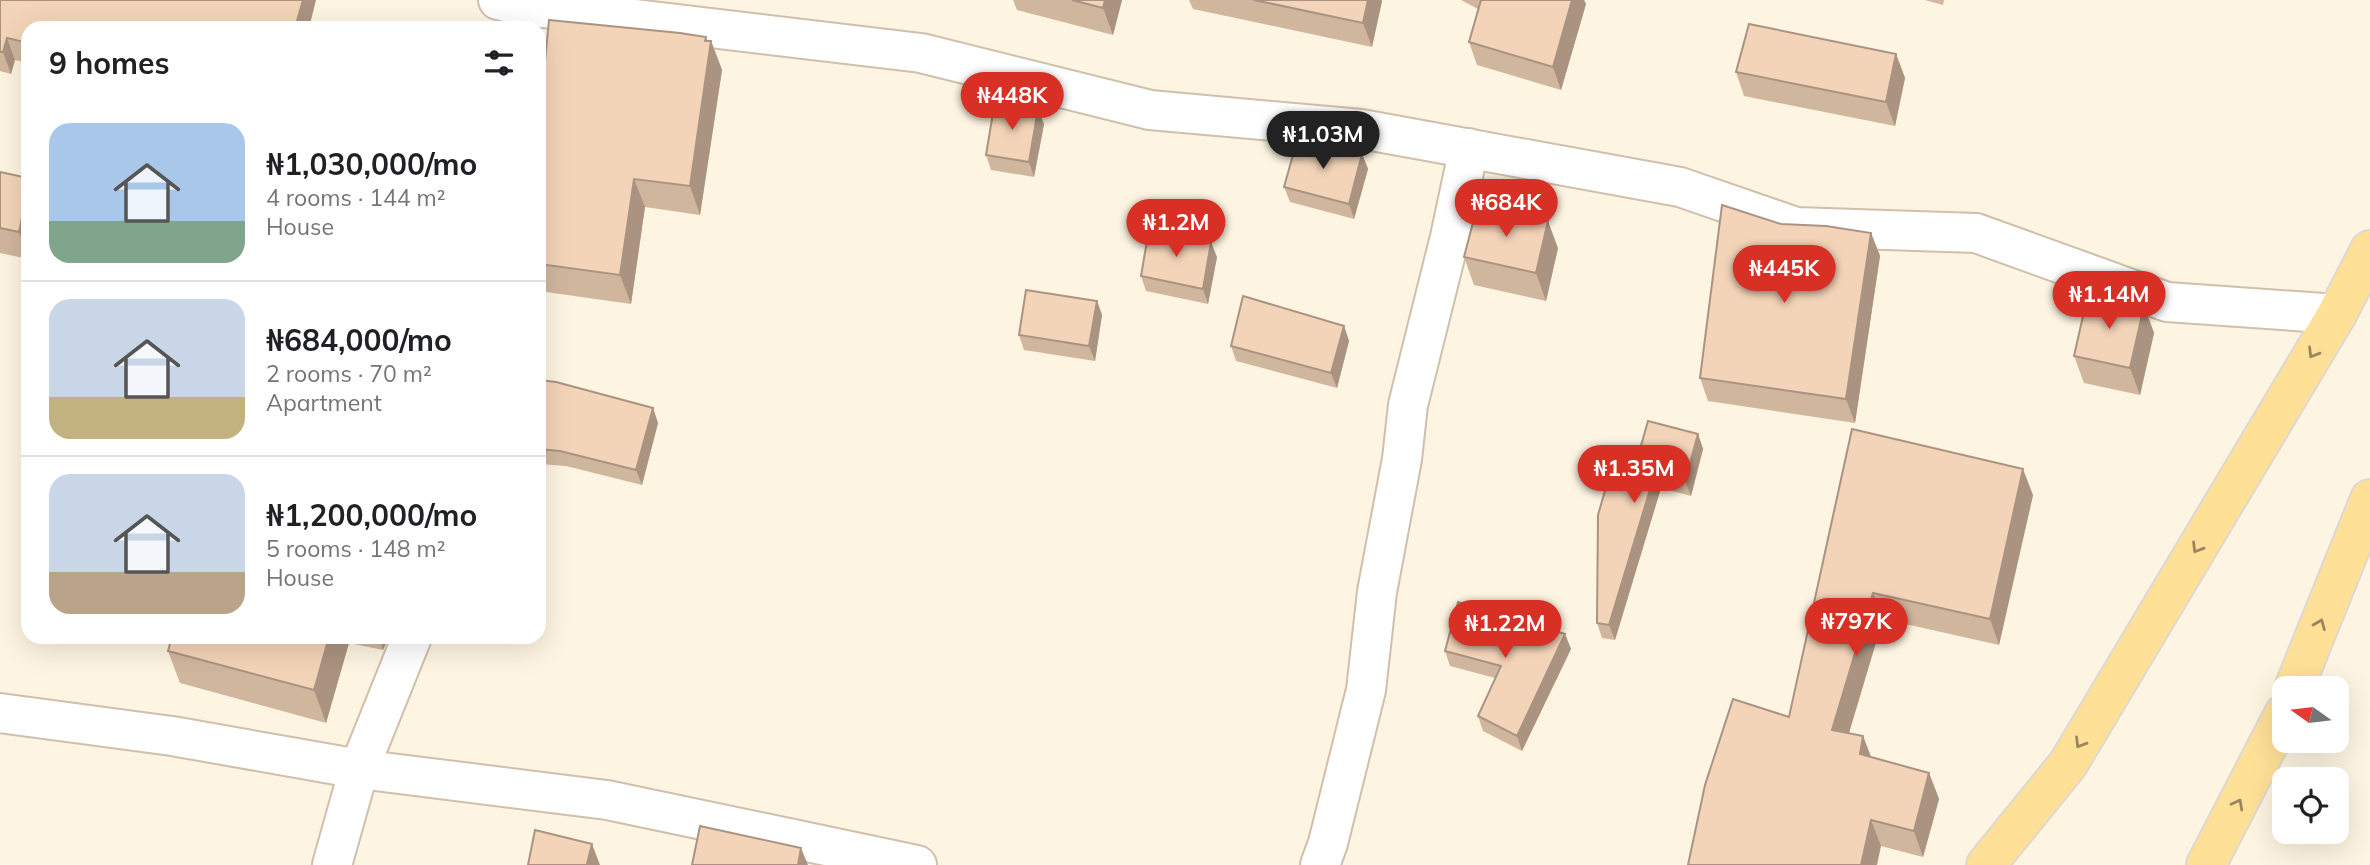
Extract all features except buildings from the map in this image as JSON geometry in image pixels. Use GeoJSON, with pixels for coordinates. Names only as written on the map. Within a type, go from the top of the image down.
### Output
{"type":"FeatureCollection","features":[{"type":"Feature","properties":{"kind":"main road"},"geometry":{"type":"LineString","coordinates":[[1986,865],[2068,764],[2337,314],[2370,250]]}},
{"type":"Feature","properties":{"kind":"main road"},"geometry":{"type":"LineString","coordinates":[[2299,676],[2370,499]]}},
{"type":"Feature","properties":{"kind":"main road"},"geometry":{"type":"LineString","coordinates":[[2211,862],[2272,738]]}},
{"type":"Feature","properties":{"kind":"street"},"geometry":{"type":"LineString","coordinates":[[510,11],[921,53],[1150,110],[1361,129],[1680,187],[1797,227],[1976,233],[2167,302],[2337,314]]}},
{"type":"Feature","properties":{"kind":"street"},"geometry":{"type":"LineString","coordinates":[[1320,865],[1328,843],[1366,690],[1377,592],[1402,459],[1408,405],[1469,148]]}},
{"type":"Feature","properties":{"kind":"street"},"geometry":{"type":"LineString","coordinates":[[332,865],[359,769],[409,644]]}},
{"type":"Feature","properties":{"kind":"street"},"geometry":{"type":"LineString","coordinates":[[0,713],[172,736],[359,769],[607,800],[917,865]]}}]}
